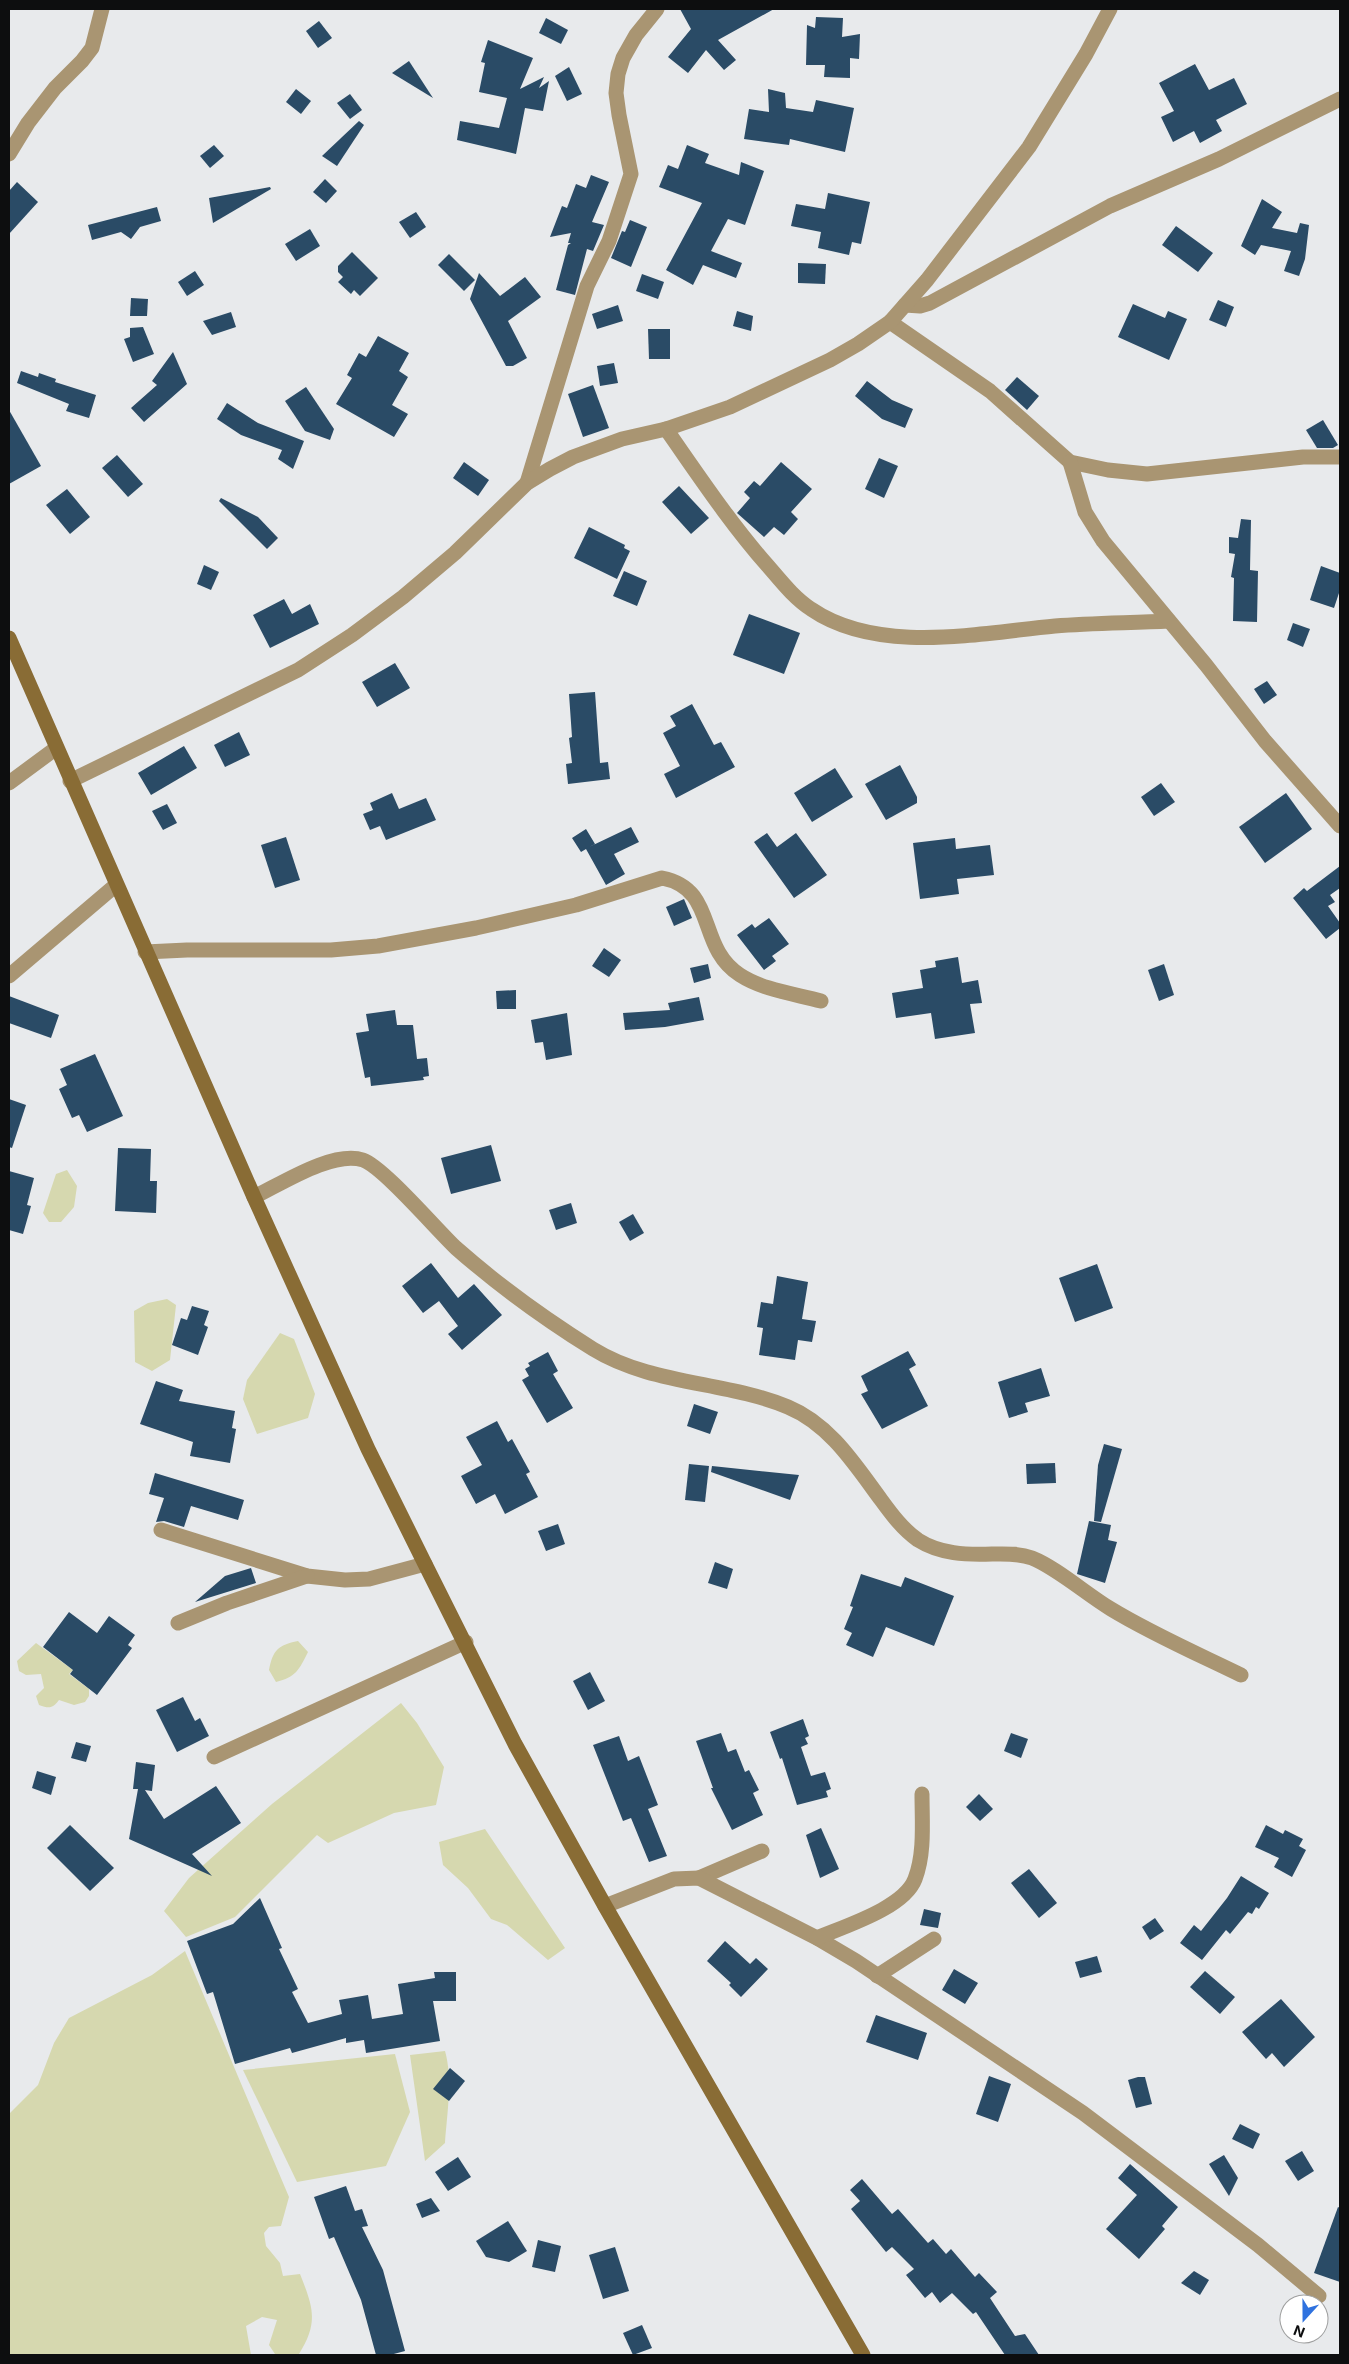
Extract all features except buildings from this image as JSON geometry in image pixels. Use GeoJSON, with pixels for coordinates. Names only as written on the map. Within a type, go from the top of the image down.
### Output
{"type":"FeatureCollection","features":[{"type":"Feature","properties":{"kind":"main road"},"geometry":{"type":"LineString","coordinates":[[9,638],[70,781],[254,1197],[368,1449],[425,1564],[466,1642],[515,1744],[605,1906],[863,2355]]}},
{"type":"Feature","properties":{"kind":"street"},"geometry":{"type":"LineString","coordinates":[[9,154],[28,123],[55,88],[92,48],[102,9]]}},
{"type":"Feature","properties":{"kind":"street"},"geometry":{"type":"LineString","coordinates":[[527,483],[587,286],[609,240],[631,174],[616,93],[620,66],[636,35],[657,9]]}},
{"type":"Feature","properties":{"kind":"street"},"geometry":{"type":"LineString","coordinates":[[70,781],[298,670],[352,636],[403,597],[455,553],[527,483],[573,458],[622,440],[666,429],[730,408],[779,386],[851,348],[890,322],[927,280],[1029,147],[1086,54],[1110,9]]}},
{"type":"Feature","properties":{"kind":"street"},"geometry":{"type":"LineString","coordinates":[[905,305],[920,306],[930,303],[1110,206],[1219,159],[1340,99]]}},
{"type":"Feature","properties":{"kind":"street"},"geometry":{"type":"LineString","coordinates":[[890,322],[990,391],[1070,462],[1108,470],[1147,474],[1303,456],[1340,457]]}},
{"type":"Feature","properties":{"kind":"street"},"geometry":{"type":"LineString","coordinates":[[666,429],[724,514],[777,577],[810,608],[825,618],[843,625],[881,635],[918,638],[1069,625],[1169,621]]}},
{"type":"Feature","properties":{"kind":"street"},"geometry":{"type":"LineString","coordinates":[[1070,462],[1081,501],[1092,524],[1265,741],[1340,826]]}},
{"type":"Feature","properties":{"kind":"street"},"geometry":{"type":"LineString","coordinates":[[9,783],[56,749]]}},
{"type":"Feature","properties":{"kind":"street"},"geometry":{"type":"LineString","coordinates":[[145,952],[187,950],[331,950],[378,946],[476,928],[576,905],[662,878],[676,880],[688,888],[697,898],[714,946],[721,958],[740,975],[781,991],[821,1001]]}},
{"type":"Feature","properties":{"kind":"street"},"geometry":{"type":"LineString","coordinates":[[9,976],[116,885]]}},
{"type":"Feature","properties":{"kind":"street"},"geometry":{"type":"LineString","coordinates":[[254,1197],[318,1166],[348,1158],[367,1162],[385,1176],[457,1248],[500,1284],[592,1349],[629,1367],[744,1394],[788,1407],[812,1420],[827,1432],[893,1516],[920,1541],[943,1551],[1011,1554],[1036,1560],[1111,1609],[1241,1675]]}},
{"type":"Feature","properties":{"kind":"street"},"geometry":{"type":"LineString","coordinates":[[161,1530],[307,1576],[345,1580],[369,1579],[425,1564]]}},
{"type":"Feature","properties":{"kind":"street"},"geometry":{"type":"LineString","coordinates":[[178,1623],[227,1603],[307,1576]]}},
{"type":"Feature","properties":{"kind":"street"},"geometry":{"type":"LineString","coordinates":[[214,1757],[466,1642]]}},
{"type":"Feature","properties":{"kind":"street"},"geometry":{"type":"LineString","coordinates":[[818,1938],[881,1910],[908,1891],[915,1880],[922,1843],[922,1794]]}},
{"type":"Feature","properties":{"kind":"street"},"geometry":{"type":"LineString","coordinates":[[605,1906],[674,1879],[699,1878],[762,1851]]}},
{"type":"Feature","properties":{"kind":"street"},"geometry":{"type":"LineString","coordinates":[[699,1878],[818,1938],[1083,2113],[1258,2244],[1317,2294]]}},
{"type":"Feature","properties":{"kind":"street"},"geometry":{"type":"LineString","coordinates":[[877,1976],[934,1939]]}},
{"type":"Feature","properties":{"kind":"green space"},"geometry":{"type":"Polygon","coordinates":[[[67,1170],[77,1186],[74,1207],[61,1222],[49,1222],[43,1213],[56,1174],[67,1170]]]}},
{"type":"Feature","properties":{"kind":"green space"},"geometry":{"type":"Polygon","coordinates":[[[167,1299],[176,1305],[170,1360],[152,1371],[135,1362],[134,1311],[148,1303],[167,1299]]]}},
{"type":"Feature","properties":{"kind":"green space"},"geometry":{"type":"Polygon","coordinates":[[[280,1333],[294,1339],[315,1394],[308,1418],[257,1434],[243,1399],[247,1380],[280,1333]]]}},
{"type":"Feature","properties":{"kind":"green space"},"geometry":{"type":"Polygon","coordinates":[[[298,1641],[308,1652],[302,1664],[293,1675],[276,1682],[269,1670],[272,1658],[281,1647],[298,1641]]]}},
{"type":"Feature","properties":{"kind":"green space"},"geometry":{"type":"Polygon","coordinates":[[[36,1643],[73,1670],[69,1674],[89,1689],[89,1696],[85,1702],[74,1705],[59,1700],[51,1707],[39,1705],[36,1696],[44,1688],[41,1674],[26,1675],[19,1671],[17,1661],[36,1643]]]}},
{"type":"Feature","properties":{"kind":"green space"},"geometry":{"type":"Polygon","coordinates":[[[401,1703],[417,1723],[444,1767],[436,1805],[394,1813],[328,1843],[317,1835],[235,1917],[186,1937],[164,1911],[189,1878],[272,1804],[401,1703]]]}},
{"type":"Feature","properties":{"kind":"green space"},"geometry":{"type":"Polygon","coordinates":[[[485,1829],[565,1948],[548,1960],[507,1925],[491,1919],[468,1888],[443,1865],[439,1842],[485,1829]]]}},
{"type":"Feature","properties":{"kind":"green space"},"geometry":{"type":"Polygon","coordinates":[[[185,1951],[289,2197],[281,2226],[269,2227],[264,2233],[266,2246],[280,2263],[283,2276],[300,2274],[305,2286],[311,2305],[312,2323],[305,2343],[299,2354],[275,2354],[269,2345],[277,2320],[262,2317],[246,2326],[251,2355],[9,2355],[9,2114],[38,2085],[54,2043],[69,2018],[152,1975],[185,1951]]]}},
{"type":"Feature","properties":{"kind":"green space"},"geometry":{"type":"Polygon","coordinates":[[[445,2051],[449,2085],[445,2143],[425,2161],[410,2055],[445,2051]]]}},
{"type":"Feature","properties":{"kind":"green space"},"geometry":{"type":"Polygon","coordinates":[[[395,2054],[410,2112],[386,2166],[297,2182],[243,2070],[395,2054]]]}}]}
